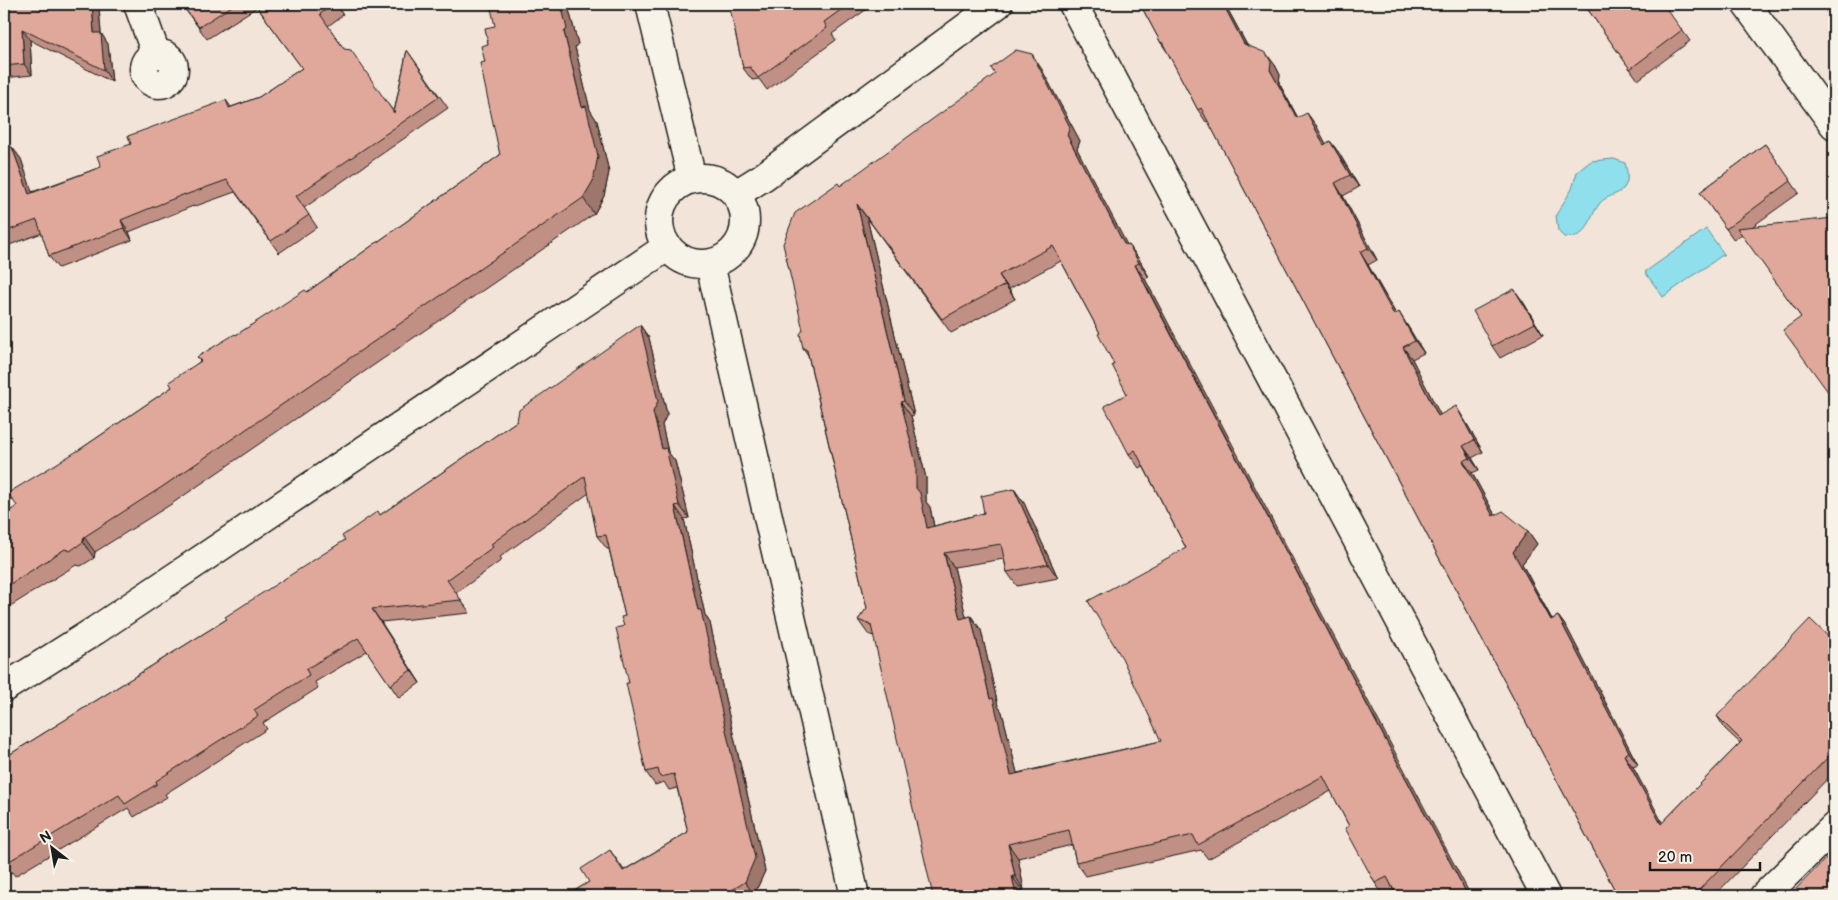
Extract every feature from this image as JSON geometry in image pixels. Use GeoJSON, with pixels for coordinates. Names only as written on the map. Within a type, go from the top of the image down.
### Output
{"type":"FeatureCollection","features":[{"type":"Feature","properties":{"kind":"street"},"geometry":{"type":"LineString","coordinates":[[138,4],[156,54]]}},
{"type":"Feature","properties":{"kind":"street"},"geometry":{"type":"LineString","coordinates":[[650,4],[692,179]]}},
{"type":"Feature","properties":{"kind":"street"},"geometry":{"type":"LineString","coordinates":[[736,194],[763,177],[998,4]]}},
{"type":"Feature","properties":{"kind":"street"},"geometry":{"type":"LineString","coordinates":[[1073,4],[1546,896]]}},
{"type":"Feature","properties":{"kind":"street"},"geometry":{"type":"LineString","coordinates":[[1746,4],[1834,125]]}},
{"type":"Feature","properties":{"kind":"street"},"geometry":{"type":"LineString","coordinates":[[692,179],[711,179],[729,188],[736,194],[742,205],[744,230],[740,242],[732,252],[710,264],[698,264],[686,262],[667,248],[660,233],[659,219],[662,206],[669,194],[679,185],[692,179]]}},
{"type":"Feature","properties":{"kind":"street"},"geometry":{"type":"LineString","coordinates":[[4,688],[96,630],[667,248]]}},
{"type":"Feature","properties":{"kind":"street"},"geometry":{"type":"LineString","coordinates":[[710,264],[855,896]]}},
{"type":"Feature","properties":{"kind":"street"},"geometry":{"type":"LineString","coordinates":[[1764,896],[1834,827]]}},
{"type":"Feature","properties":{"kind":"water"},"geometry":{"type":"Polygon","coordinates":[[[1614,159],[1625,163],[1627,183],[1621,191],[1600,203],[1584,231],[1573,237],[1564,237],[1558,231],[1556,215],[1572,189],[1577,172],[1591,161],[1614,159]]]}},
{"type":"Feature","properties":{"kind":"water"},"geometry":{"type":"Polygon","coordinates":[[[1706,229],[1724,254],[1663,297],[1645,272],[1706,229]]]}},
{"type":"Feature","properties":{"kind":"building"},"geometry":{"type":"Polygon","coordinates":[[[4,4],[92,4],[94,33],[101,33],[104,70],[22,29],[24,64],[4,66],[4,4]]]}},
{"type":"Feature","properties":{"kind":"building"},"geometry":{"type":"Polygon","coordinates":[[[181,4],[235,4],[199,27],[181,4]]]}},
{"type":"Feature","properties":{"kind":"building"},"geometry":{"type":"Polygon","coordinates":[[[255,4],[334,4],[320,14],[344,49],[351,50],[394,113],[407,50],[439,97],[296,196],[309,215],[271,241],[227,180],[185,194],[121,220],[124,228],[49,256],[37,220],[4,232],[4,147],[12,147],[29,194],[101,167],[97,156],[131,144],[128,136],[226,100],[229,108],[259,97],[302,68],[255,4]]]}},
{"type":"Feature","properties":{"kind":"building"},"geometry":{"type":"Polygon","coordinates":[[[490,4],[561,4],[567,29],[564,32],[582,107],[586,106],[598,156],[593,181],[583,198],[162,487],[84,537],[83,542],[70,551],[65,549],[4,588],[4,515],[17,506],[8,493],[79,450],[172,387],[169,382],[201,361],[197,357],[236,335],[305,290],[307,292],[500,155],[480,63],[485,62],[481,46],[488,44],[485,28],[495,26],[490,4]]]}},
{"type":"Feature","properties":{"kind":"building"},"geometry":{"type":"Polygon","coordinates":[[[729,4],[849,4],[824,22],[827,28],[758,78],[750,67],[743,68],[729,4]]]}},
{"type":"Feature","properties":{"kind":"building"},"geometry":{"type":"Polygon","coordinates":[[[1140,4],[1223,4],[1244,44],[1266,53],[1271,62],[1270,70],[1297,118],[1307,113],[1324,145],[1330,141],[1350,175],[1335,183],[1368,248],[1360,252],[1394,315],[1399,312],[1415,341],[1403,347],[1438,416],[1456,406],[1474,440],[1463,446],[1470,458],[1463,461],[1493,516],[1503,511],[1528,531],[1513,552],[1551,620],[1558,616],[1629,752],[1624,755],[1661,824],[1742,741],[1717,716],[1810,619],[1834,642],[1834,751],[1693,896],[1618,896],[1201,108],[1198,110],[1140,4]]]}},
{"type":"Feature","properties":{"kind":"building"},"geometry":{"type":"Polygon","coordinates":[[[1584,4],[1663,4],[1682,30],[1630,69],[1584,4]]]}},
{"type":"Feature","properties":{"kind":"building"},"geometry":{"type":"Polygon","coordinates":[[[1821,4],[1834,4],[1834,22],[1821,4]]]}},
{"type":"Feature","properties":{"kind":"building"},"geometry":{"type":"Polygon","coordinates":[[[1016,50],[1032,54],[1070,127],[1067,135],[1124,244],[1129,245],[1139,263],[1135,265],[1155,304],[1468,896],[1397,896],[1387,877],[1375,883],[1345,828],[1349,826],[1323,776],[1198,845],[1193,835],[1076,862],[1069,830],[1008,844],[1015,876],[1012,876],[1016,896],[933,896],[871,625],[858,620],[867,608],[807,350],[803,348],[800,334],[803,330],[783,244],[795,213],[838,183],[840,186],[995,74],[991,68],[1016,50]],[[857,204],[904,401],[901,402],[916,464],[916,488],[920,493],[927,528],[984,513],[981,496],[1014,489],[1048,564],[1007,572],[1001,544],[944,553],[960,619],[971,616],[990,699],[993,698],[1011,775],[1161,741],[1122,658],[1088,601],[1186,548],[1135,450],[1129,454],[1104,406],[1127,394],[1098,334],[1100,333],[1053,246],[999,275],[1005,285],[942,319],[857,204]]]}},
{"type":"Feature","properties":{"kind":"building"},"geometry":{"type":"Polygon","coordinates":[[[1765,144],[1791,181],[1726,229],[1700,192],[1765,144]]]}},
{"type":"Feature","properties":{"kind":"building"},"geometry":{"type":"Polygon","coordinates":[[[1834,218],[1834,400],[1783,330],[1801,317],[1737,228],[1834,218]]]}},
{"type":"Feature","properties":{"kind":"building"},"geometry":{"type":"Polygon","coordinates":[[[1514,289],[1535,323],[1492,346],[1473,311],[1514,289]]]}},
{"type":"Feature","properties":{"kind":"building"},"geometry":{"type":"Polygon","coordinates":[[[640,325],[658,401],[653,412],[662,449],[666,448],[679,505],[675,506],[698,610],[701,610],[711,664],[755,858],[745,882],[722,896],[566,896],[589,882],[581,869],[610,850],[623,871],[688,832],[674,774],[660,777],[658,769],[646,772],[626,683],[629,683],[616,628],[624,626],[621,617],[625,616],[606,535],[597,536],[585,476],[491,544],[493,547],[447,580],[461,600],[372,609],[411,670],[390,685],[358,638],[306,669],[309,675],[254,710],[258,716],[156,781],[157,784],[125,804],[119,795],[6,863],[4,859],[4,758],[227,619],[225,617],[345,540],[342,536],[378,511],[380,515],[517,421],[519,410],[640,325]]]}},
{"type":"Feature","properties":{"kind":"building"},"geometry":{"type":"Polygon","coordinates":[[[1834,850],[1834,896],[1789,896],[1834,850]]]}}]}
